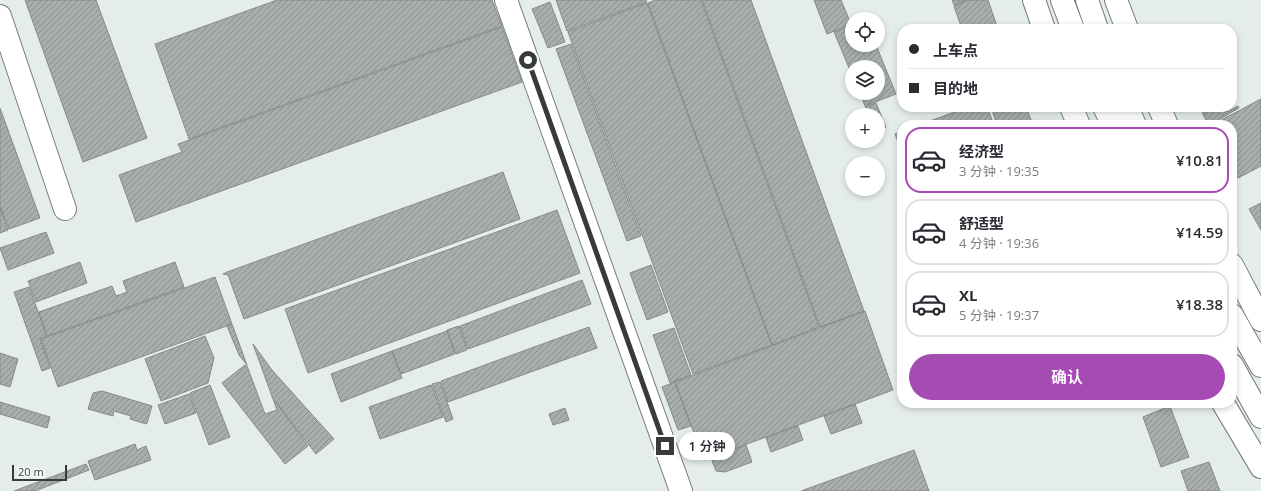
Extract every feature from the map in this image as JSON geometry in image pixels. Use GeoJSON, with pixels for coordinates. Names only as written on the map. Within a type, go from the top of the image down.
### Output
{"type":"FeatureCollection","features":[{"type":"Feature","properties":{"kind":"main road"},"geometry":{"type":"LineString","coordinates":[[506,0],[681,491]]}},
{"type":"Feature","properties":{"kind":"main road"},"geometry":{"type":"LineString","coordinates":[[1034,0],[1042,24]]}},
{"type":"Feature","properties":{"kind":"main road"},"geometry":{"type":"LineString","coordinates":[[1062,0],[1071,24]]}},
{"type":"Feature","properties":{"kind":"main road"},"geometry":{"type":"LineString","coordinates":[[1087,0],[1095,24]]}},
{"type":"Feature","properties":{"kind":"main road"},"geometry":{"type":"LineString","coordinates":[[1116,0],[1125,24]]}},
{"type":"Feature","properties":{"kind":"main road"},"geometry":{"type":"LineString","coordinates":[[0,16],[65,209]]}},
{"type":"Feature","properties":{"kind":"main road"},"geometry":{"type":"LineString","coordinates":[[1237,274],[1261,320]]}},
{"type":"Feature","properties":{"kind":"main road"},"geometry":{"type":"LineString","coordinates":[[1237,323],[1261,366]]}},
{"type":"Feature","properties":{"kind":"main road"},"geometry":{"type":"LineString","coordinates":[[1237,374],[1261,417]]}},
{"type":"Feature","properties":{"kind":"main road"},"geometry":{"type":"LineString","coordinates":[[1226,408],[1261,467]]}},
{"type":"Feature","properties":{"kind":"building"},"geometry":{"type":"Polygon","coordinates":[[[25,0],[96,0],[147,138],[83,162],[25,0]]]}},
{"type":"Feature","properties":{"kind":"building"},"geometry":{"type":"Polygon","coordinates":[[[277,0],[492,0],[502,26],[189,139],[155,44],[277,0]]]}},
{"type":"Feature","properties":{"kind":"building"},"geometry":{"type":"Polygon","coordinates":[[[556,0],[646,0],[647,2],[567,31],[556,0]]]}},
{"type":"Feature","properties":{"kind":"building"},"geometry":{"type":"Polygon","coordinates":[[[655,0],[701,0],[819,327],[772,345],[648,3],[655,0]]]}},
{"type":"Feature","properties":{"kind":"building"},"geometry":{"type":"Polygon","coordinates":[[[702,0],[751,0],[864,311],[820,327],[702,0]]]}},
{"type":"Feature","properties":{"kind":"building"},"geometry":{"type":"Polygon","coordinates":[[[814,0],[841,0],[846,12],[845,26],[827,34],[814,0]]]}},
{"type":"Feature","properties":{"kind":"building"},"geometry":{"type":"Polygon","coordinates":[[[952,0],[967,0],[954,5],[952,0]]]}},
{"type":"Feature","properties":{"kind":"building"},"geometry":{"type":"Polygon","coordinates":[[[969,0],[988,0],[996,24],[960,24],[954,6],[969,0]]]}},
{"type":"Feature","properties":{"kind":"building"},"geometry":{"type":"Polygon","coordinates":[[[550,2],[565,42],[548,48],[532,9],[550,2]]]}},
{"type":"Feature","properties":{"kind":"building"},"geometry":{"type":"Polygon","coordinates":[[[647,3],[772,345],[693,374],[568,32],[647,3]]]}},
{"type":"Feature","properties":{"kind":"building"},"geometry":{"type":"Polygon","coordinates":[[[502,27],[522,82],[136,222],[119,175],[182,152],[178,144],[502,27]]]}},
{"type":"Feature","properties":{"kind":"building"},"geometry":{"type":"Polygon","coordinates":[[[845,28],[845,52],[879,52],[882,60],[846,60],[834,32],[845,28]]]}},
{"type":"Feature","properties":{"kind":"building"},"geometry":{"type":"Polygon","coordinates":[[[571,44],[641,236],[627,241],[556,49],[571,44]]]}},
{"type":"Feature","properties":{"kind":"building"},"geometry":{"type":"Polygon","coordinates":[[[885,67],[896,94],[885,98],[885,67]]]}},
{"type":"Feature","properties":{"kind":"building"},"geometry":{"type":"Polygon","coordinates":[[[1261,99],[1261,166],[1238,178],[1237,120],[1221,120],[1261,99]]]}},
{"type":"Feature","properties":{"kind":"building"},"geometry":{"type":"Polygon","coordinates":[[[863,100],[880,100],[865,106],[863,100]]]}},
{"type":"Feature","properties":{"kind":"building"},"geometry":{"type":"Polygon","coordinates":[[[876,103],[878,108],[866,108],[876,103]]]}},
{"type":"Feature","properties":{"kind":"building"},"geometry":{"type":"Polygon","coordinates":[[[0,108],[40,218],[9,229],[0,206],[0,108]]]}},
{"type":"Feature","properties":{"kind":"building"},"geometry":{"type":"Polygon","coordinates":[[[954,112],[989,112],[992,120],[933,120],[954,112]]]}},
{"type":"Feature","properties":{"kind":"building"},"geometry":{"type":"Polygon","coordinates":[[[993,112],[1028,112],[1031,120],[995,120],[993,112]]]}},
{"type":"Feature","properties":{"kind":"building"},"geometry":{"type":"Polygon","coordinates":[[[1228,112],[1229,114],[1218,120],[1206,120],[1202,113],[1228,112]]]}},
{"type":"Feature","properties":{"kind":"building"},"geometry":{"type":"Polygon","coordinates":[[[503,172],[520,219],[244,319],[228,275],[223,274],[227,272],[503,172]]]}},
{"type":"Feature","properties":{"kind":"building"},"geometry":{"type":"Polygon","coordinates":[[[1261,203],[1261,230],[1249,209],[1261,203]]]}},
{"type":"Feature","properties":{"kind":"building"},"geometry":{"type":"Polygon","coordinates":[[[0,207],[8,230],[0,233],[0,207]]]}},
{"type":"Feature","properties":{"kind":"building"},"geometry":{"type":"Polygon","coordinates":[[[557,210],[580,273],[308,373],[285,309],[557,210]]]}},
{"type":"Feature","properties":{"kind":"building"},"geometry":{"type":"Polygon","coordinates":[[[46,232],[54,253],[8,270],[0,248],[46,232]]]}},
{"type":"Feature","properties":{"kind":"building"},"geometry":{"type":"Polygon","coordinates":[[[80,262],[87,283],[36,302],[28,281],[80,262]]]}},
{"type":"Feature","properties":{"kind":"building"},"geometry":{"type":"Polygon","coordinates":[[[175,262],[184,287],[47,336],[39,312],[112,286],[116,296],[127,292],[123,281],[175,262]]]}},
{"type":"Feature","properties":{"kind":"building"},"geometry":{"type":"Polygon","coordinates":[[[651,265],[668,312],[647,320],[630,273],[651,265]]]}},
{"type":"Feature","properties":{"kind":"building"},"geometry":{"type":"Polygon","coordinates":[[[215,277],[232,324],[58,387],[41,339],[215,277]]]}},
{"type":"Feature","properties":{"kind":"building"},"geometry":{"type":"Polygon","coordinates":[[[582,280],[591,304],[468,349],[460,326],[582,280]]]}},
{"type":"Feature","properties":{"kind":"building"},"geometry":{"type":"Polygon","coordinates":[[[29,287],[47,336],[40,339],[50,368],[42,371],[14,292],[29,287]]]}},
{"type":"Feature","properties":{"kind":"building"},"geometry":{"type":"Polygon","coordinates":[[[865,311],[893,390],[704,460],[675,382],[865,311]]]}},
{"type":"Feature","properties":{"kind":"building"},"geometry":{"type":"Polygon","coordinates":[[[232,324],[247,365],[239,355],[227,326],[232,324]]]}},
{"type":"Feature","properties":{"kind":"building"},"geometry":{"type":"Polygon","coordinates":[[[459,326],[467,350],[456,354],[447,330],[459,326]]]}},
{"type":"Feature","properties":{"kind":"building"},"geometry":{"type":"Polygon","coordinates":[[[589,327],[597,348],[448,402],[441,381],[589,327]]]}},
{"type":"Feature","properties":{"kind":"building"},"geometry":{"type":"Polygon","coordinates":[[[674,328],[691,375],[670,383],[653,335],[674,328]]]}},
{"type":"Feature","properties":{"kind":"building"},"geometry":{"type":"Polygon","coordinates":[[[447,331],[455,354],[401,374],[392,351],[447,331]]]}},
{"type":"Feature","properties":{"kind":"building"},"geometry":{"type":"Polygon","coordinates":[[[205,336],[214,358],[208,383],[161,401],[145,359],[205,336]]]}},
{"type":"Feature","properties":{"kind":"building"},"geometry":{"type":"Polygon","coordinates":[[[253,344],[272,370],[334,439],[316,454],[275,401],[308,446],[285,464],[222,383],[245,365],[247,366],[265,414],[277,410],[253,344]]]}},
{"type":"Feature","properties":{"kind":"building"},"geometry":{"type":"Polygon","coordinates":[[[392,351],[402,378],[341,402],[331,374],[392,351]]]}},
{"type":"Feature","properties":{"kind":"building"},"geometry":{"type":"Polygon","coordinates":[[[0,353],[18,359],[10,387],[0,384],[0,353]]]}},
{"type":"Feature","properties":{"kind":"building"},"geometry":{"type":"Polygon","coordinates":[[[440,382],[453,419],[446,422],[432,384],[440,382]]]}},
{"type":"Feature","properties":{"kind":"building"},"geometry":{"type":"Polygon","coordinates":[[[675,382],[691,426],[678,430],[662,387],[675,382]]]}},
{"type":"Feature","properties":{"kind":"building"},"geometry":{"type":"Polygon","coordinates":[[[210,385],[230,437],[209,445],[190,393],[210,385]]]}},
{"type":"Feature","properties":{"kind":"building"},"geometry":{"type":"Polygon","coordinates":[[[431,385],[443,417],[380,439],[369,407],[431,385]]]}},
{"type":"Feature","properties":{"kind":"building"},"geometry":{"type":"Polygon","coordinates":[[[102,391],[152,406],[147,423],[146,424],[130,419],[131,416],[114,411],[113,416],[88,409],[93,393],[102,391]]]}},
{"type":"Feature","properties":{"kind":"building"},"geometry":{"type":"Polygon","coordinates":[[[189,394],[196,413],[165,424],[158,405],[189,394]]]}},
{"type":"Feature","properties":{"kind":"building"},"geometry":{"type":"Polygon","coordinates":[[[0,402],[50,417],[47,428],[0,414],[0,402]]]}},
{"type":"Feature","properties":{"kind":"building"},"geometry":{"type":"Polygon","coordinates":[[[855,404],[862,423],[831,434],[824,416],[855,404]]]}},
{"type":"Feature","properties":{"kind":"building"},"geometry":{"type":"Polygon","coordinates":[[[565,408],[569,420],[553,425],[549,414],[565,408]]]}},
{"type":"Feature","properties":{"kind":"building"},"geometry":{"type":"Polygon","coordinates":[[[1165,408],[1171,408],[1189,457],[1161,467],[1143,417],[1165,408]]]}},
{"type":"Feature","properties":{"kind":"building"},"geometry":{"type":"Polygon","coordinates":[[[798,426],[803,440],[771,452],[766,438],[798,426]]]}},
{"type":"Feature","properties":{"kind":"building"},"geometry":{"type":"Polygon","coordinates":[[[135,444],[137,450],[146,446],[151,460],[95,480],[88,461],[135,444]]]}},
{"type":"Feature","properties":{"kind":"building"},"geometry":{"type":"Polygon","coordinates":[[[746,445],[752,462],[725,472],[716,471],[711,458],[746,445]]]}},
{"type":"Feature","properties":{"kind":"building"},"geometry":{"type":"Polygon","coordinates":[[[914,450],[929,491],[801,491],[914,450]]]}},
{"type":"Feature","properties":{"kind":"building"},"geometry":{"type":"Polygon","coordinates":[[[1209,462],[1220,491],[1188,491],[1181,471],[1209,462]]]}},
{"type":"Feature","properties":{"kind":"building"},"geometry":{"type":"Polygon","coordinates":[[[86,464],[89,470],[35,491],[14,491],[86,464]]]}},
{"type":"Feature","properties":{"kind":"route"},"geometry":{"type":"LineString","coordinates":[[528,60],[665,446]]}}]}
